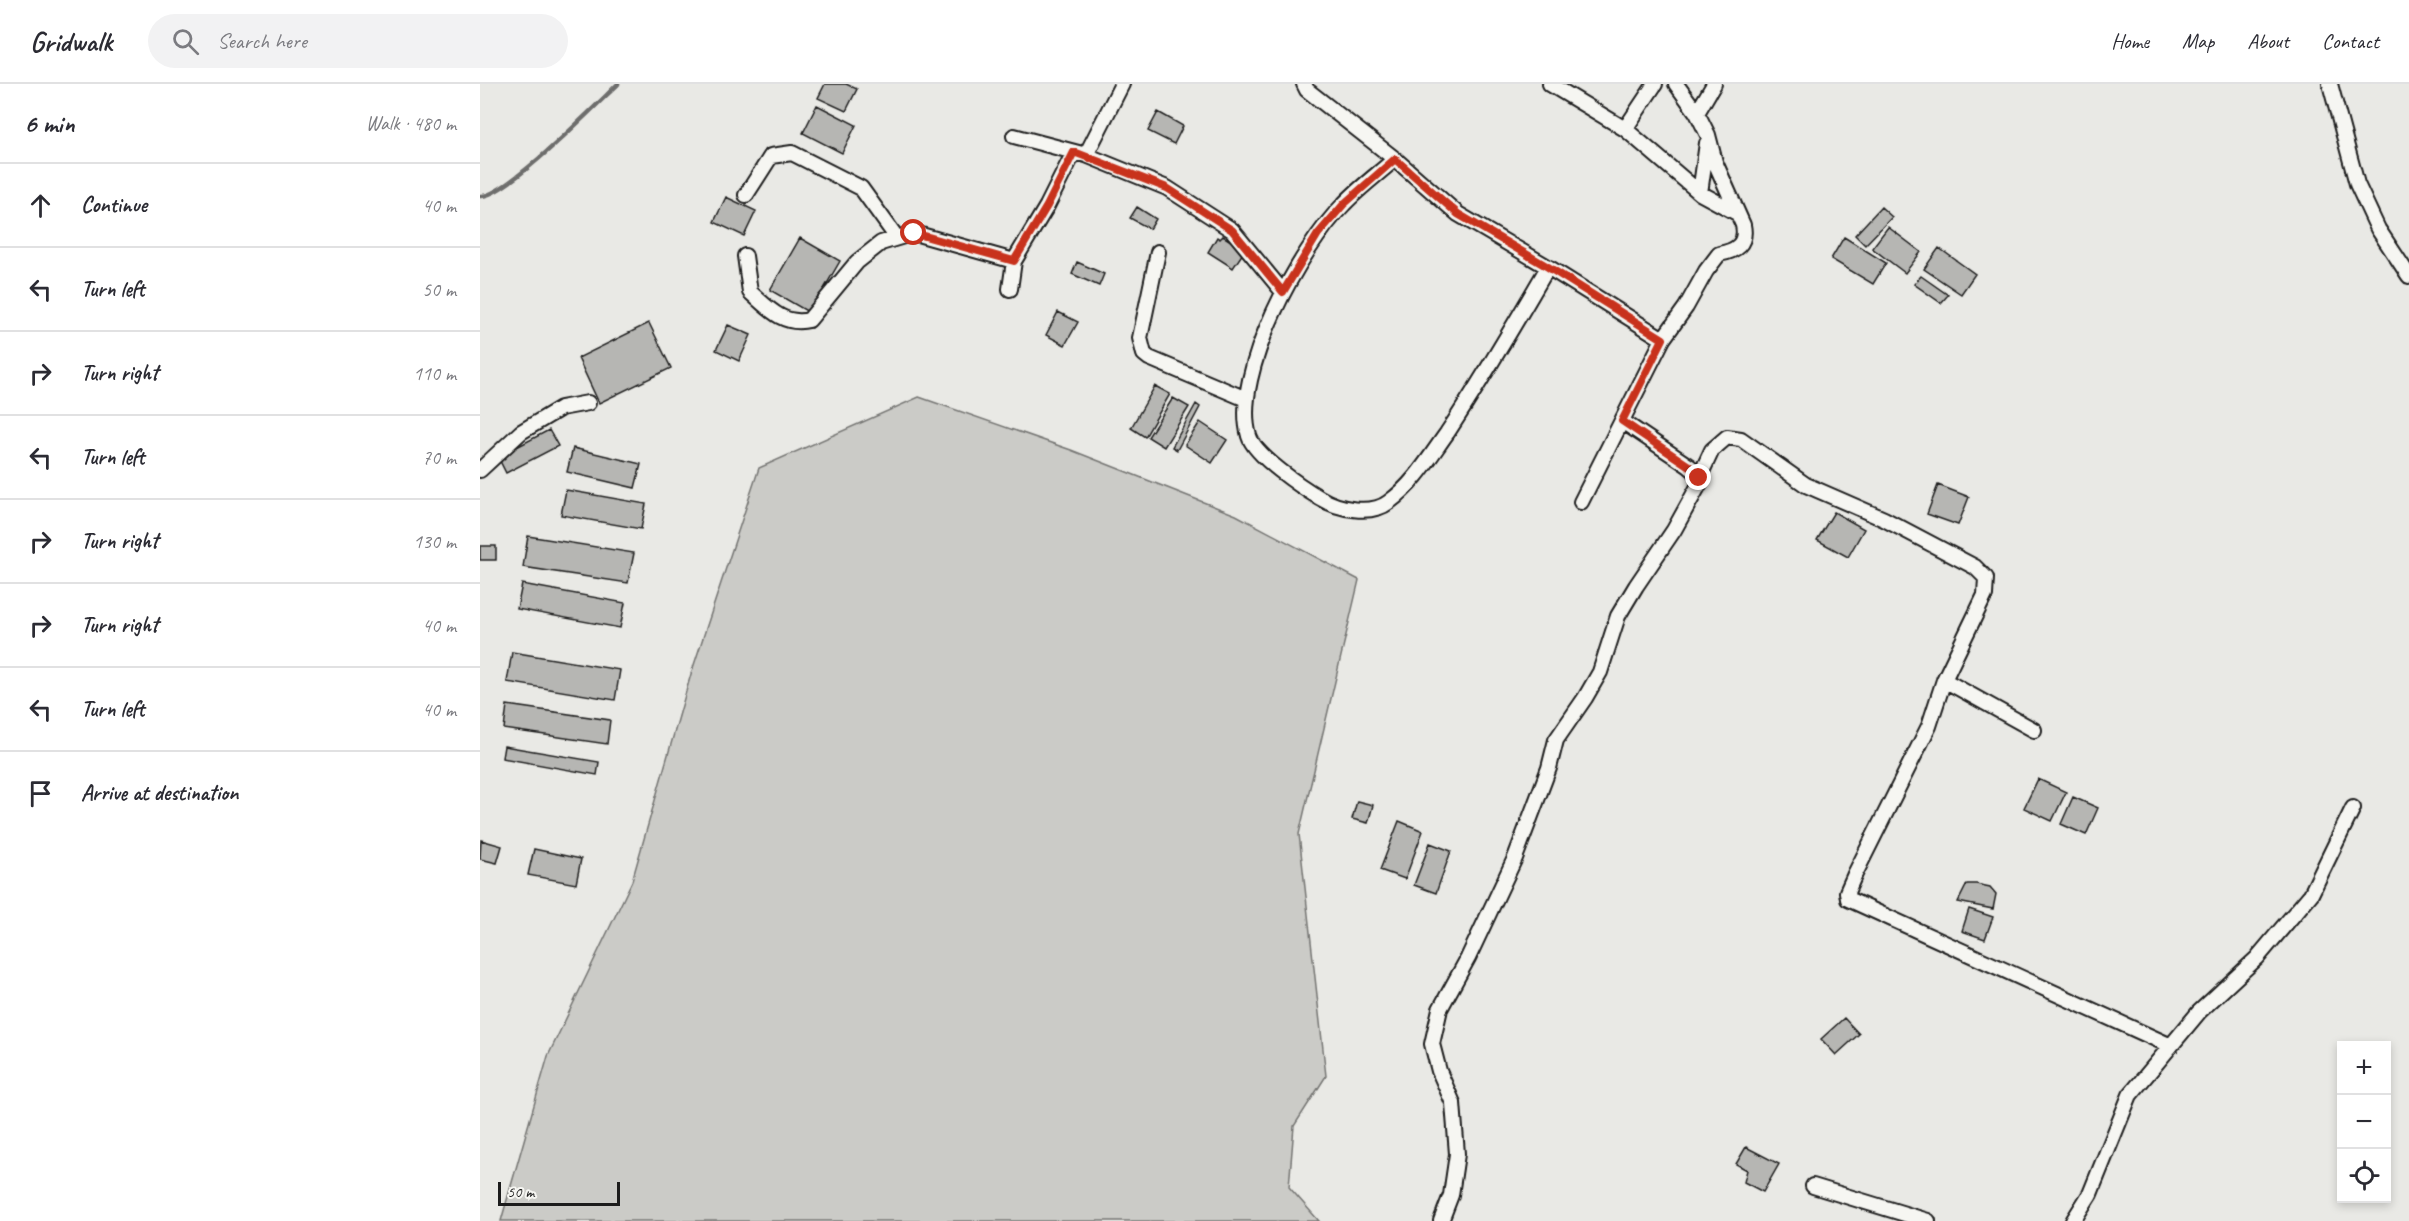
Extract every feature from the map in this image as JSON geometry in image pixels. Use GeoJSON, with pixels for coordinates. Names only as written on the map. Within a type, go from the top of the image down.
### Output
{"type":"FeatureCollection","features":[{"type":"Feature","properties":{"kind":"street"},"geometry":{"type":"LineString","coordinates":[[1010,289],[1014,261],[1122,84]]}},
{"type":"Feature","properties":{"kind":"street"},"geometry":{"type":"LineString","coordinates":[[1304,84],[1307,90],[1322,103],[1395,159],[1458,214],[1663,339]]}},
{"type":"Feature","properties":{"kind":"street"},"geometry":{"type":"LineString","coordinates":[[1550,84],[1625,129],[1700,193],[1737,213]]}},
{"type":"Feature","properties":{"kind":"street"},"geometry":{"type":"LineString","coordinates":[[1625,129],[1655,84]]}},
{"type":"Feature","properties":{"kind":"street"},"geometry":{"type":"LineString","coordinates":[[1581,502],[1663,339],[1686,308],[1706,271],[1719,254],[1734,251],[1745,235],[1715,162],[1708,135],[1697,113],[1677,84]]}},
{"type":"Feature","properties":{"kind":"street"},"geometry":{"type":"LineString","coordinates":[[1697,113],[1714,84]]}},
{"type":"Feature","properties":{"kind":"street"},"geometry":{"type":"LineString","coordinates":[[2330,84],[2357,184],[2378,228],[2409,276]]}},
{"type":"Feature","properties":{"kind":"street"},"geometry":{"type":"LineString","coordinates":[[1700,193],[1708,135]]}},
{"type":"Feature","properties":{"kind":"street"},"geometry":{"type":"LineString","coordinates":[[1014,136],[1080,153],[1167,188],[1232,230],[1283,292]]}},
{"type":"Feature","properties":{"kind":"street"},"geometry":{"type":"LineString","coordinates":[[746,195],[771,156],[792,153],[861,188],[897,238]]}},
{"type":"Feature","properties":{"kind":"street"},"geometry":{"type":"LineString","coordinates":[[1395,159],[1344,204],[1318,234],[1283,292],[1255,360],[1246,399],[1250,438],[1273,464],[1304,489],[1331,505],[1363,510],[1387,504],[1416,478],[1462,410],[1548,267]]}},
{"type":"Feature","properties":{"kind":"street"},"geometry":{"type":"LineString","coordinates":[[745,256],[750,292],[774,313],[796,323],[810,320],[856,261],[881,243],[914,233],[1014,261]]}},
{"type":"Feature","properties":{"kind":"street"},"geometry":{"type":"LineString","coordinates":[[1158,252],[1140,338],[1144,354],[1246,399]]}},
{"type":"Feature","properties":{"kind":"street"},"geometry":{"type":"LineString","coordinates":[[480,470],[521,432],[561,408],[588,403]]}},
{"type":"Feature","properties":{"kind":"street"},"geometry":{"type":"LineString","coordinates":[[1622,421],[1689,466],[1699,478]]}},
{"type":"Feature","properties":{"kind":"street"},"geometry":{"type":"LineString","coordinates":[[1442,1221],[1450,1195],[1457,1154],[1453,1103],[1439,1071],[1432,1044],[1440,1008],[1468,958],[1515,858],[1550,768],[1556,740],[1600,672],[1618,616],[1674,530],[1700,483],[1699,478],[1712,450],[1727,437],[1741,439],[1806,485],[1884,519],[1975,567],[1986,578],[1985,595],[1944,680],[1929,726],[1855,874],[1847,892],[1848,899],[2169,1046]]}},
{"type":"Feature","properties":{"kind":"street"},"geometry":{"type":"LineString","coordinates":[[1944,680],[2034,730]]}},
{"type":"Feature","properties":{"kind":"street"},"geometry":{"type":"LineString","coordinates":[[2073,1221],[2090,1194],[2130,1095],[2199,1012],[2257,958],[2311,894],[2353,808]]}},
{"type":"Feature","properties":{"kind":"street"},"geometry":{"type":"LineString","coordinates":[[1813,1186],[1928,1221]]}},
{"type":"Feature","properties":{"kind":"shaded area"},"geometry":{"type":"Polygon","coordinates":[[[919,397],[1071,450],[1236,515],[1359,580],[1299,834],[1326,1076],[1294,1126],[1289,1187],[1319,1221],[501,1221],[548,1056],[632,881],[691,674],[759,468],[919,397]]]}},
{"type":"Feature","properties":{"kind":"building"},"geometry":{"type":"Polygon","coordinates":[[[825,84],[846,84],[857,89],[846,111],[818,98],[825,84]]]}},
{"type":"Feature","properties":{"kind":"building"},"geometry":{"type":"Polygon","coordinates":[[[817,105],[856,125],[842,153],[803,133],[817,105]]]}},
{"type":"Feature","properties":{"kind":"building"},"geometry":{"type":"Polygon","coordinates":[[[1158,112],[1183,126],[1174,144],[1148,131],[1158,112]]]}},
{"type":"Feature","properties":{"kind":"building"},"geometry":{"type":"Polygon","coordinates":[[[726,197],[756,211],[744,236],[714,222],[726,197]]]}},
{"type":"Feature","properties":{"kind":"building"},"geometry":{"type":"Polygon","coordinates":[[[1137,207],[1156,219],[1150,229],[1130,218],[1137,207]]]}},
{"type":"Feature","properties":{"kind":"building"},"geometry":{"type":"Polygon","coordinates":[[[1881,207],[1892,217],[1865,245],[1855,235],[1881,207]]]}},
{"type":"Feature","properties":{"kind":"building"},"geometry":{"type":"Polygon","coordinates":[[[1888,227],[1921,252],[1905,273],[1872,248],[1888,227]]]}},
{"type":"Feature","properties":{"kind":"building"},"geometry":{"type":"Polygon","coordinates":[[[1223,236],[1245,250],[1233,268],[1208,252],[1217,237],[1220,239],[1223,236]]]}},
{"type":"Feature","properties":{"kind":"building"},"geometry":{"type":"Polygon","coordinates":[[[1844,237],[1886,263],[1873,284],[1831,259],[1844,237]]]}},
{"type":"Feature","properties":{"kind":"building"},"geometry":{"type":"Polygon","coordinates":[[[800,238],[840,261],[810,313],[770,290],[800,238]]]}},
{"type":"Feature","properties":{"kind":"building"},"geometry":{"type":"Polygon","coordinates":[[[1939,248],[1975,274],[1961,294],[1924,269],[1939,248]]]}},
{"type":"Feature","properties":{"kind":"building"},"geometry":{"type":"Polygon","coordinates":[[[1077,262],[1104,274],[1099,286],[1072,274],[1077,262]]]}},
{"type":"Feature","properties":{"kind":"building"},"geometry":{"type":"Polygon","coordinates":[[[1921,276],[1948,295],[1941,303],[1914,284],[1921,276]]]}},
{"type":"Feature","properties":{"kind":"building"},"geometry":{"type":"Polygon","coordinates":[[[1058,312],[1078,322],[1065,345],[1046,335],[1058,312]]]}},
{"type":"Feature","properties":{"kind":"building"},"geometry":{"type":"Polygon","coordinates":[[[649,323],[671,368],[599,403],[578,358],[649,323]]]}},
{"type":"Feature","properties":{"kind":"building"},"geometry":{"type":"Polygon","coordinates":[[[728,325],[751,335],[739,361],[716,350],[728,325]]]}},
{"type":"Feature","properties":{"kind":"building"},"geometry":{"type":"Polygon","coordinates":[[[1155,386],[1170,394],[1145,437],[1131,428],[1155,386]]]}},
{"type":"Feature","properties":{"kind":"building"},"geometry":{"type":"Polygon","coordinates":[[[1173,398],[1189,407],[1164,447],[1148,437],[1173,398]]]}},
{"type":"Feature","properties":{"kind":"building"},"geometry":{"type":"Polygon","coordinates":[[[1196,404],[1200,407],[1177,450],[1172,447],[1196,404]]]}},
{"type":"Feature","properties":{"kind":"building"},"geometry":{"type":"Polygon","coordinates":[[[1200,422],[1227,440],[1212,463],[1185,445],[1200,422]]]}},
{"type":"Feature","properties":{"kind":"building"},"geometry":{"type":"Polygon","coordinates":[[[549,430],[558,446],[506,473],[498,457],[549,430]]]}},
{"type":"Feature","properties":{"kind":"building"},"geometry":{"type":"Polygon","coordinates":[[[573,448],[641,464],[635,488],[567,472],[573,448]]]}},
{"type":"Feature","properties":{"kind":"building"},"geometry":{"type":"Polygon","coordinates":[[[1938,485],[1969,497],[1958,525],[1927,514],[1938,485]]]}},
{"type":"Feature","properties":{"kind":"building"},"geometry":{"type":"Polygon","coordinates":[[[566,490],[646,504],[641,529],[561,515],[566,490]]]}},
{"type":"Feature","properties":{"kind":"building"},"geometry":{"type":"Polygon","coordinates":[[[1834,512],[1864,529],[1848,557],[1817,540],[1834,512]]]}},
{"type":"Feature","properties":{"kind":"building"},"geometry":{"type":"Polygon","coordinates":[[[528,536],[634,553],[628,583],[523,567],[528,536]]]}},
{"type":"Feature","properties":{"kind":"building"},"geometry":{"type":"Polygon","coordinates":[[[480,546],[496,546],[496,560],[480,560],[480,546]]]}},
{"type":"Feature","properties":{"kind":"building"},"geometry":{"type":"Polygon","coordinates":[[[522,584],[625,603],[620,628],[517,609],[522,584]]]}},
{"type":"Feature","properties":{"kind":"building"},"geometry":{"type":"Polygon","coordinates":[[[512,652],[620,670],[615,700],[507,682],[512,652]]]}},
{"type":"Feature","properties":{"kind":"building"},"geometry":{"type":"Polygon","coordinates":[[[507,705],[610,720],[607,744],[504,729],[507,705]]]}},
{"type":"Feature","properties":{"kind":"building"},"geometry":{"type":"Polygon","coordinates":[[[504,746],[599,762],[597,775],[502,758],[504,746]]]}},
{"type":"Feature","properties":{"kind":"building"},"geometry":{"type":"Polygon","coordinates":[[[2038,779],[2066,792],[2052,821],[2024,808],[2038,779]]]}},
{"type":"Feature","properties":{"kind":"building"},"geometry":{"type":"Polygon","coordinates":[[[2073,797],[2098,808],[2086,835],[2061,824],[2073,797]]]}},
{"type":"Feature","properties":{"kind":"building"},"geometry":{"type":"Polygon","coordinates":[[[1357,801],[1373,805],[1368,823],[1352,819],[1357,801]]]}},
{"type":"Feature","properties":{"kind":"building"},"geometry":{"type":"Polygon","coordinates":[[[1399,821],[1423,831],[1405,879],[1380,870],[1399,821]]]}},
{"type":"Feature","properties":{"kind":"building"},"geometry":{"type":"Polygon","coordinates":[[[481,840],[502,846],[497,863],[480,859],[481,840]]]}},
{"type":"Feature","properties":{"kind":"building"},"geometry":{"type":"Polygon","coordinates":[[[1430,843],[1451,851],[1436,893],[1414,885],[1430,843]]]}},
{"type":"Feature","properties":{"kind":"building"},"geometry":{"type":"Polygon","coordinates":[[[534,849],[581,859],[576,884],[528,875],[534,849]]]}},
{"type":"Feature","properties":{"kind":"building"},"geometry":{"type":"Polygon","coordinates":[[[1967,884],[1990,887],[1996,894],[1993,909],[1958,902],[1967,884]]]}},
{"type":"Feature","properties":{"kind":"building"},"geometry":{"type":"Polygon","coordinates":[[[1969,909],[1993,917],[1985,939],[1962,931],[1969,909]]]}},
{"type":"Feature","properties":{"kind":"building"},"geometry":{"type":"Polygon","coordinates":[[[1844,1018],[1859,1034],[1836,1055],[1821,1039],[1844,1018]]]}},
{"type":"Feature","properties":{"kind":"building"},"geometry":{"type":"Polygon","coordinates":[[[1746,1147],[1779,1164],[1763,1192],[1744,1182],[1747,1170],[1736,1164],[1746,1147]]]}},
{"type":"Feature","properties":{"kind":"waterway"},"geometry":{"type":"LineString","coordinates":[[480,196],[492,193],[509,183],[529,167],[618,84]]}},
{"type":"Feature","properties":{"kind":"route"},"geometry":{"type":"LineString","coordinates":[[914,233],[1014,261],[1047,206],[1074,152],[1167,188],[1232,230],[1283,292],[1318,234],[1344,204],[1395,159],[1458,214],[1663,339],[1622,421],[1689,466],[1699,478]]}}]}
